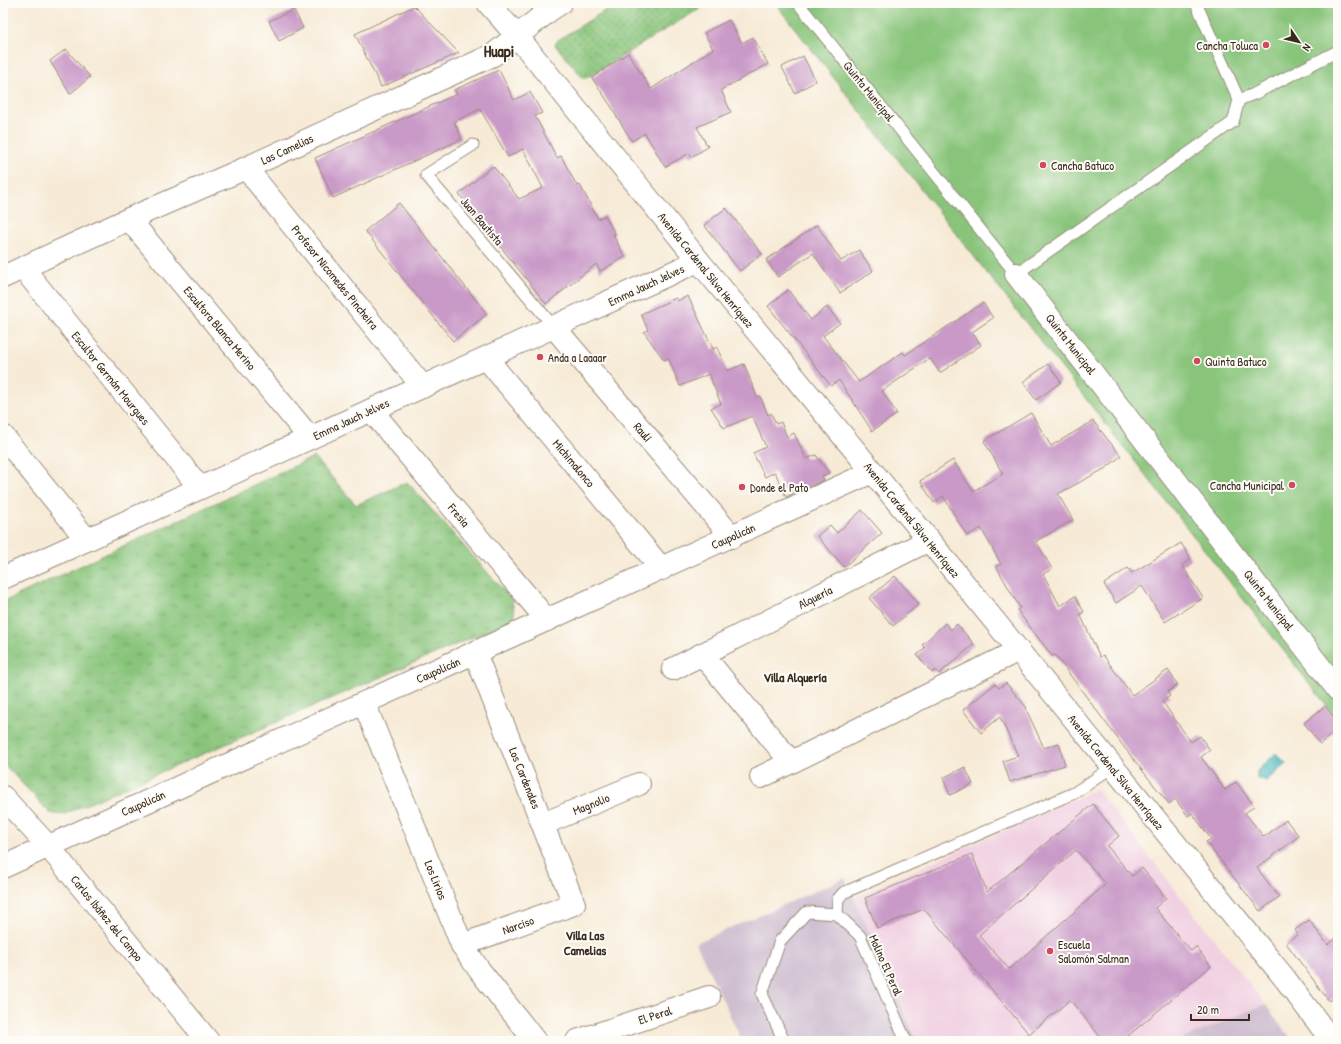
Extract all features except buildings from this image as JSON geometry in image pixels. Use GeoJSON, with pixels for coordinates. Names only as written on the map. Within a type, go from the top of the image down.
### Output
{"type":"FeatureCollection","features":[{"type":"Feature","properties":{"kind":"street","name":"Avenida Cardenal Silva Henríquez"},"geometry":{"type":"LineString","coordinates":[[488,3],[517,36],[698,260],[928,539],[1286,980],[1332,1041]]}},
{"type":"Feature","properties":{"kind":"street","name":"Las Camelias"},"geometry":{"type":"LineString","coordinates":[[3,277],[493,55],[561,3]]}},
{"type":"Feature","properties":{"kind":"street","name":"Profesor Nicomedes Pincheira"},"geometry":{"type":"LineString","coordinates":[[246,168],[422,387]]}},
{"type":"Feature","properties":{"kind":"street","name":"Escultora Blanca Merino"},"geometry":{"type":"LineString","coordinates":[[129,219],[310,438]]}},
{"type":"Feature","properties":{"kind":"street","name":"Emma Jauch Jelves"},"geometry":{"type":"LineString","coordinates":[[3,578],[698,260]]}},
{"type":"Feature","properties":{"kind":"street","name":"Escultor Germán Mourgues"},"geometry":{"type":"LineString","coordinates":[[23,268],[200,488]]}},
{"type":"Feature","properties":{"kind":"street","name":"Quinta Municipal"},"geometry":{"type":"LineString","coordinates":[[1016,274],[1338,690]]}},
{"type":"Feature","properties":{"kind":"street","name":"Raulí"},"geometry":{"type":"LineString","coordinates":[[554,327],[732,537]]}},
{"type":"Feature","properties":{"kind":"street","name":"Michimalonco"},"geometry":{"type":"LineString","coordinates":[[486,358],[662,568]]}},
{"type":"Feature","properties":{"kind":"street","name":"Fresia"},"geometry":{"type":"LineString","coordinates":[[371,410],[547,620]]}},
{"type":"Feature","properties":{"kind":"street"},"geometry":{"type":"LineString","coordinates":[[3,436],[87,540]]}},
{"type":"Feature","properties":{"kind":"street","name":"Caupolicán"},"geometry":{"type":"LineString","coordinates":[[3,867],[732,537],[872,472]]}},
{"type":"Feature","properties":{"kind":"street","name":"Alquería"},"geometry":{"type":"LineString","coordinates":[[673,669],[912,549],[928,539]]}},
{"type":"Feature","properties":{"kind":"street"},"geometry":{"type":"LineString","coordinates":[[761,777],[1007,656],[1017,649]]}},
{"type":"Feature","properties":{"kind":"street","name":"Los Cardenales"},"geometry":{"type":"LineString","coordinates":[[475,653],[574,904]]}},
{"type":"Feature","properties":{"kind":"street"},"geometry":{"type":"LineString","coordinates":[[702,654],[791,762]]}},
{"type":"Feature","properties":{"kind":"street","name":"Los Lirios"},"geometry":{"type":"LineString","coordinates":[[364,704],[462,945],[480,971],[535,1041]]}},
{"type":"Feature","properties":{"kind":"street","name":"Magnolio"},"geometry":{"type":"LineString","coordinates":[[543,824],[639,784]]}},
{"type":"Feature","properties":{"kind":"street","name":"Carlos Ibáñez del Campo"},"geometry":{"type":"LineString","coordinates":[[3,797],[48,846],[208,1041]]}},
{"type":"Feature","properties":{"kind":"street","name":"Narciso"},"geometry":{"type":"LineString","coordinates":[[462,945],[574,904]]}},
{"type":"Feature","properties":{"kind":"street","name":"El Peral"},"geometry":{"type":"LineString","coordinates":[[577,1041],[709,997]]}},
{"type":"Feature","properties":{"kind":"lane","name":"Quinta Municipal"},"geometry":{"type":"LineString","coordinates":[[798,3],[1016,274]]}},
{"type":"Feature","properties":{"kind":"lane"},"geometry":{"type":"LineString","coordinates":[[1016,274],[1233,122],[1239,100],[1196,3]]}},
{"type":"Feature","properties":{"kind":"lane"},"geometry":{"type":"LineString","coordinates":[[1239,100],[1338,51]]}},
{"type":"Feature","properties":{"kind":"lane","name":"Juan Bautista"},"geometry":{"type":"LineString","coordinates":[[473,145],[426,175],[554,327]]}},
{"type":"Feature","properties":{"kind":"lane"},"geometry":{"type":"LineString","coordinates":[[784,1041],[762,994],[780,941],[807,912],[837,914],[838,899],[843,893],[1074,793],[1112,767]]}},
{"type":"Feature","properties":{"kind":"lane","name":"Molino El Peral"},"geometry":{"type":"LineString","coordinates":[[837,914],[860,936],[906,1041]]}},
{"type":"Feature","properties":{"kind":"shaded area","name":"Escuela Salomón Salman"},"geometry":{"type":"Polygon","coordinates":[[[1096,789],[1265,1004],[1178,1041],[918,1041],[853,898],[1096,789]]]}},
{"type":"Feature","properties":{"kind":"shaded area"},"geometry":{"type":"Polygon","coordinates":[[[845,878],[917,1041],[742,1041],[696,943],[845,878]]]}},
{"type":"Feature","properties":{"kind":"shaded area"},"geometry":{"type":"Polygon","coordinates":[[[1265,1004],[1293,1041],[1178,1041],[1265,1004]]]}},
{"type":"Feature","properties":{"kind":"green space"},"geometry":{"type":"Polygon","coordinates":[[[617,3],[709,3],[584,79],[555,45],[558,40],[617,3]]]}},
{"type":"Feature","properties":{"kind":"green space","name":"Quinta Batuco"},"geometry":{"type":"Polygon","coordinates":[[[775,3],[1338,3],[1338,720],[775,3]]]}},
{"type":"Feature","properties":{"kind":"green space"},"geometry":{"type":"Polygon","coordinates":[[[314,457],[356,505],[407,482],[512,600],[515,619],[62,815],[50,813],[3,763],[3,602],[314,457]]]}},
{"type":"Feature","properties":{"kind":"water"},"geometry":{"type":"Polygon","coordinates":[[[1276,753],[1287,764],[1266,781],[1257,779],[1257,771],[1276,753]]]}},
{"type":"Feature","properties":{"kind":"place","name":"Cancha Toluca"},"geometry":{"type":"Point","coordinates":[1266,45]}},
{"type":"Feature","properties":{"kind":"place","name":"Cancha Batuco"},"geometry":{"type":"Point","coordinates":[1043,165]}},
{"type":"Feature","properties":{"kind":"place","name":"Anda a Laaaar"},"geometry":{"type":"Point","coordinates":[540,357]}},
{"type":"Feature","properties":{"kind":"place","name":"Quinta Batuco"},"geometry":{"type":"Point","coordinates":[1197,361]}},
{"type":"Feature","properties":{"kind":"place","name":"Cancha Municipal"},"geometry":{"type":"Point","coordinates":[1292,485]}},
{"type":"Feature","properties":{"kind":"place","name":"Donde el Pato"},"geometry":{"type":"Point","coordinates":[742,487]}},
{"type":"Feature","properties":{"kind":"place","name":"Escuela Salomón Salman"},"geometry":{"type":"Point","coordinates":[1050,951]}},
{"type":"Feature","properties":{"kind":"district","name":"Huapi"},"geometry":{"type":"Point","coordinates":[499,51]}},
{"type":"Feature","properties":{"kind":"district","name":"Villa Alquería"},"geometry":{"type":"Point","coordinates":[795,677]}},
{"type":"Feature","properties":{"kind":"district","name":"Villa Las Camelias"},"geometry":{"type":"Point","coordinates":[585,942]}}]}
